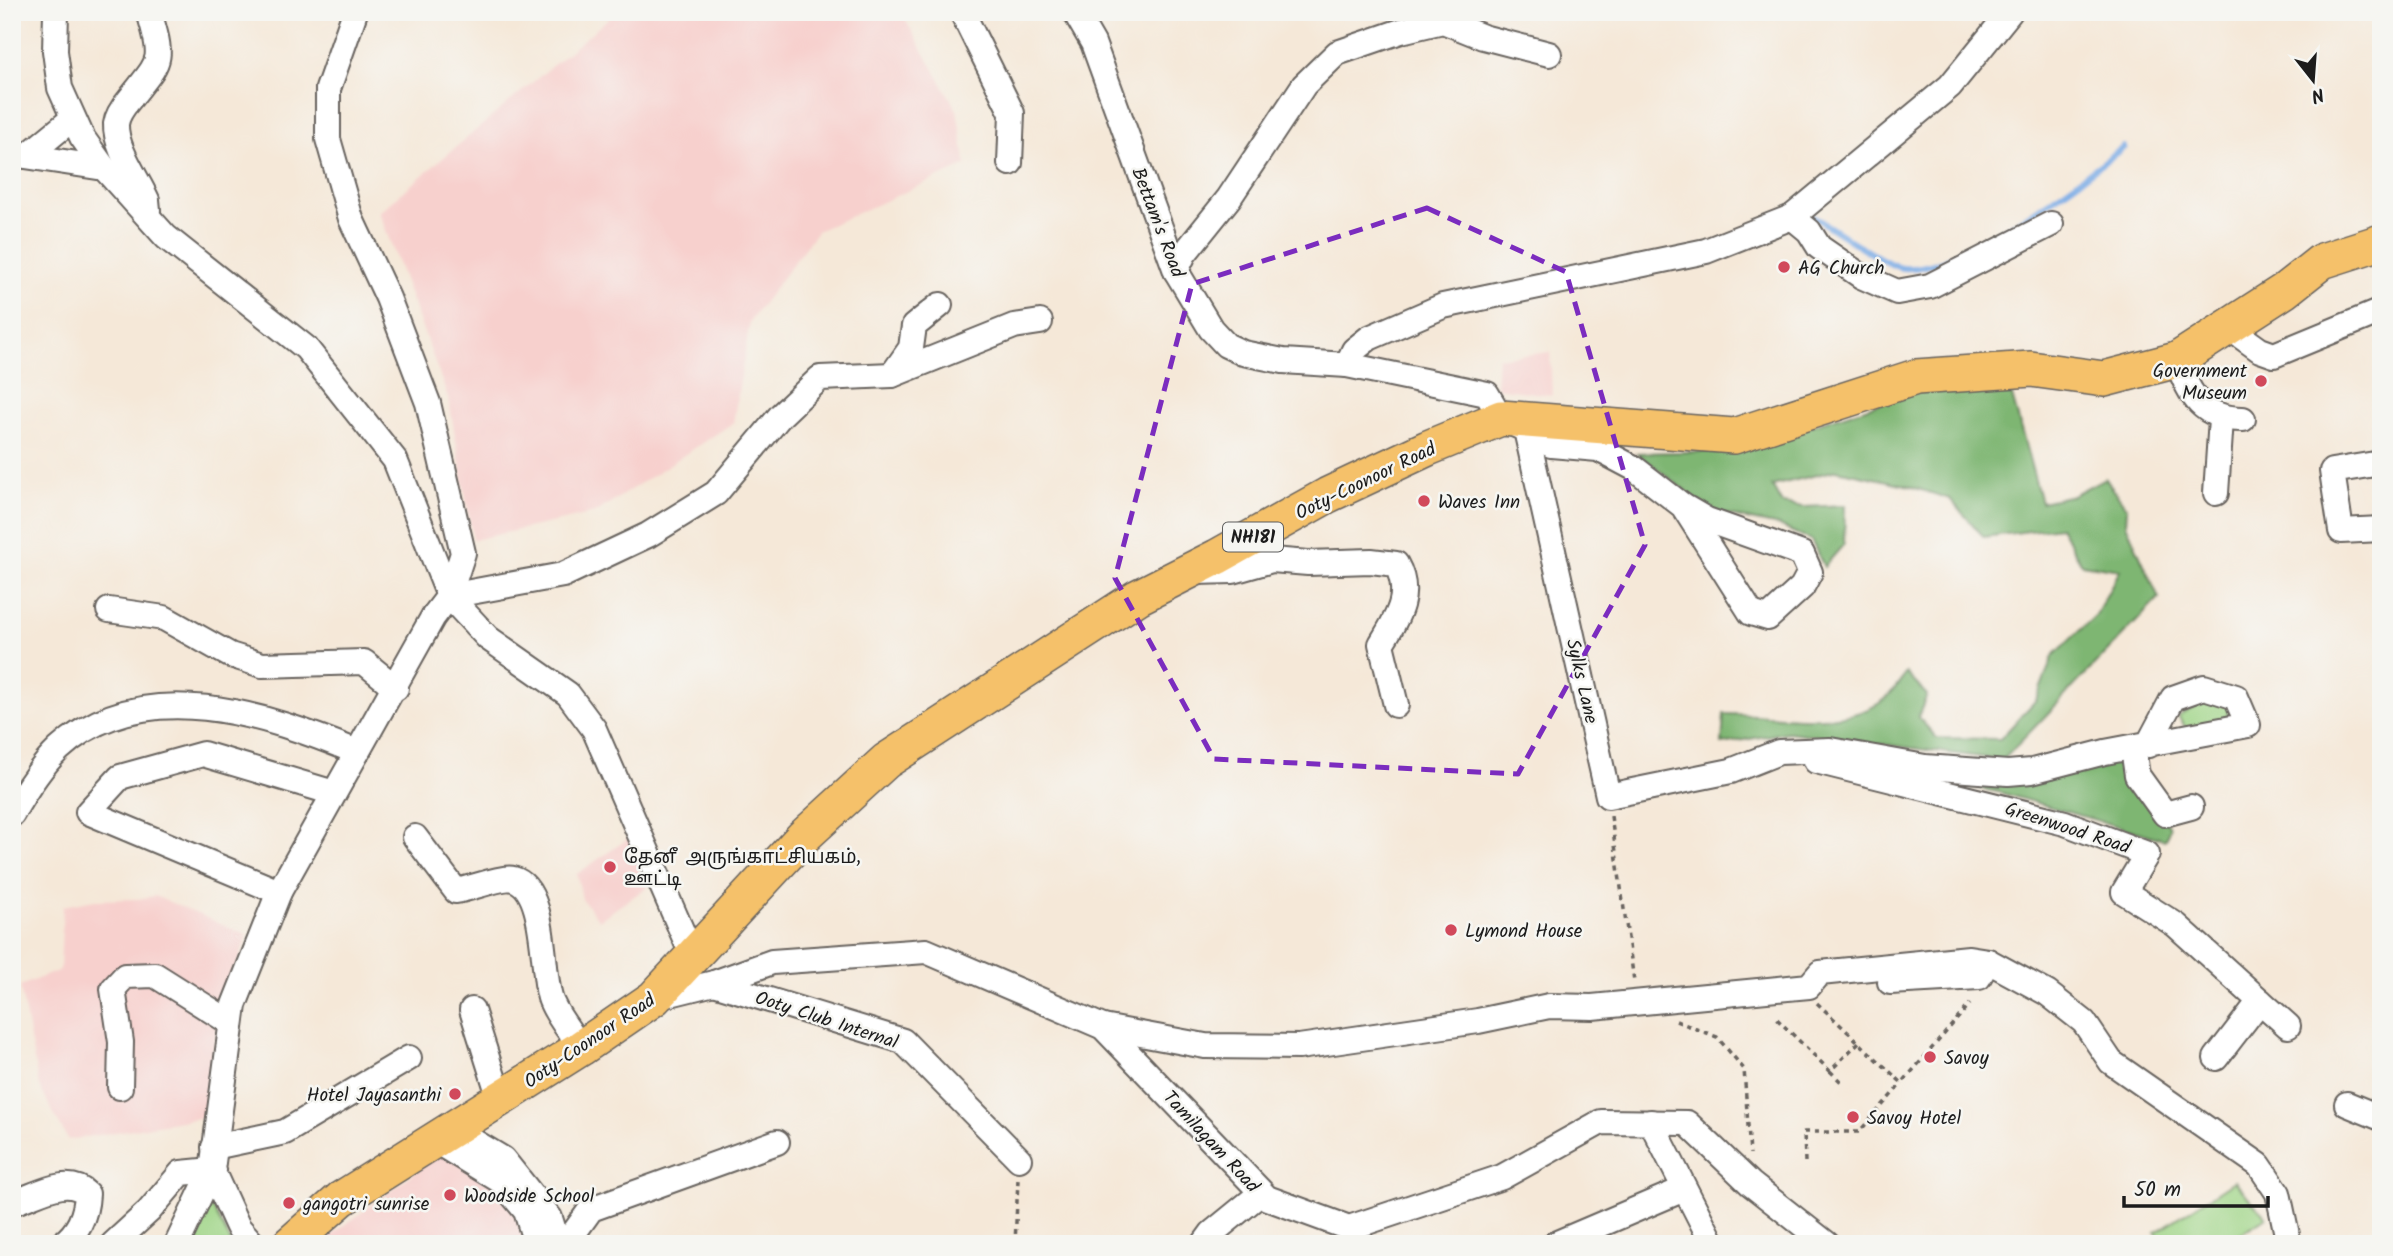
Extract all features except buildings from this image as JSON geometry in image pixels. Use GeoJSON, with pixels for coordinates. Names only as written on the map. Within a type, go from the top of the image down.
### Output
{"type":"FeatureCollection","features":[{"type":"Feature","properties":{"kind":"highway","name":"Ooty-Coonoor Road"},"geometry":{"type":"LineString","coordinates":[[290,1244],[341,1199],[581,1048],[654,998],[803,837],[886,761],[1138,597],[1328,495],[1428,448],[1514,424],[1734,436],[1916,377],[2031,369],[2104,379],[2177,360],[2322,261],[2381,242]]}},
{"type":"Feature","properties":{"kind":"street"},"geometry":{"type":"LineString","coordinates":[[56,12],[56,63],[60,88],[72,119],[104,168],[166,237],[306,348],[395,460],[449,596],[488,638],[568,694],[594,729],[612,765],[693,957]]}},
{"type":"Feature","properties":{"kind":"street"},"geometry":{"type":"LineString","coordinates":[[149,12],[158,42],[157,62],[151,76],[124,106],[116,122],[117,137],[147,201],[149,218]]}},
{"type":"Feature","properties":{"kind":"street"},"geometry":{"type":"LineString","coordinates":[[177,1244],[213,1158],[234,1006],[279,892],[396,688],[433,617],[449,596],[463,553],[428,403],[387,298],[351,219],[328,139],[328,89],[355,12]]}},
{"type":"Feature","properties":{"kind":"street"},"geometry":{"type":"LineString","coordinates":[[962,12],[1012,113],[1010,163]]}},
{"type":"Feature","properties":{"kind":"street","name":"Bettam's Road"},"geometry":{"type":"LineString","coordinates":[[1075,12],[1093,43],[1176,271],[1211,329],[1226,345],[1243,353],[1283,361],[1348,365],[1487,394],[1514,424]]}},
{"type":"Feature","properties":{"kind":"street"},"geometry":{"type":"LineString","coordinates":[[1348,365],[1354,350],[1370,338],[1443,306],[1706,251],[1792,217],[1950,86],[2010,12]]}},
{"type":"Feature","properties":{"kind":"street"},"geometry":{"type":"LineString","coordinates":[[1176,271],[1184,254],[1229,198],[1304,85],[1337,53],[1401,31],[1443,21],[1483,37],[1549,54]]}},
{"type":"Feature","properties":{"kind":"street"},"geometry":{"type":"LineString","coordinates":[[20,155],[72,119]]}},
{"type":"Feature","properties":{"kind":"street"},"geometry":{"type":"LineString","coordinates":[[20,155],[104,168]]}},
{"type":"Feature","properties":{"kind":"street"},"geometry":{"type":"LineString","coordinates":[[1792,217],[1810,231],[1819,247],[1861,276],[1897,292],[1930,286],[2051,224]]}},
{"type":"Feature","properties":{"kind":"street"},"geometry":{"type":"LineString","coordinates":[[892,374],[911,348],[914,326],[940,305]]}},
{"type":"Feature","properties":{"kind":"street"},"geometry":{"type":"LineString","coordinates":[[2228,327],[2260,350],[2274,355],[2381,311]]}},
{"type":"Feature","properties":{"kind":"street"},"geometry":{"type":"LineString","coordinates":[[449,596],[563,575],[648,535],[716,493],[781,415],[820,378],[892,374],[1014,326],[1040,322]]}},
{"type":"Feature","properties":{"kind":"street"},"geometry":{"type":"LineString","coordinates":[[2177,360],[2186,389],[2232,419],[2216,493]]}},
{"type":"Feature","properties":{"kind":"street"},"geometry":{"type":"LineString","coordinates":[[1514,424],[1551,445],[1598,449],[1634,467],[1683,506],[1725,529],[1802,554],[1810,572],[1802,587],[1768,618],[1751,613],[1683,506]]}},
{"type":"Feature","properties":{"kind":"street","name":"Sylks Lane"},"geometry":{"type":"LineString","coordinates":[[1514,424],[1608,796],[1731,771],[1774,753]]}},
{"type":"Feature","properties":{"kind":"street"},"geometry":{"type":"LineString","coordinates":[[2381,463],[2332,471],[2341,531],[2381,529]]}},
{"type":"Feature","properties":{"kind":"street"},"geometry":{"type":"LineString","coordinates":[[1187,572],[1233,571],[1272,559],[1308,564],[1371,561],[1396,564],[1403,575],[1404,601],[1381,644],[1396,705]]}},
{"type":"Feature","properties":{"kind":"street"},"geometry":{"type":"LineString","coordinates":[[109,610],[164,618],[230,655],[262,665],[364,662],[396,688]]}},
{"type":"Feature","properties":{"kind":"street"},"geometry":{"type":"LineString","coordinates":[[12,814],[38,773],[60,748],[91,727],[130,711],[179,706],[247,713],[357,752]]}},
{"type":"Feature","properties":{"kind":"street"},"geometry":{"type":"LineString","coordinates":[[1774,753],[1830,750],[1925,767],[2008,773],[2032,771],[2105,752],[2140,747],[2137,775],[2165,814],[2191,807]]}},
{"type":"Feature","properties":{"kind":"street","name":"Greenwood Road"},"geometry":{"type":"LineString","coordinates":[[1774,753],[2065,823],[2147,854],[2124,892],[2176,925],[2288,1026]]}},
{"type":"Feature","properties":{"kind":"street"},"geometry":{"type":"LineString","coordinates":[[279,892],[88,811],[120,777],[204,754],[334,793]]}},
{"type":"Feature","properties":{"kind":"street"},"geometry":{"type":"LineString","coordinates":[[415,837],[456,891],[510,878],[521,882],[536,909],[545,950],[550,1001],[581,1048]]}},
{"type":"Feature","properties":{"kind":"street","name":"Tamilagam Road"},"geometry":{"type":"LineString","coordinates":[[654,998],[714,984],[772,962],[926,951],[1103,1027],[1261,1193],[1349,1228],[1502,1177],[1601,1122],[1687,1123],[1751,1184],[1826,1244]]}},
{"type":"Feature","properties":{"kind":"street"},"geometry":{"type":"LineString","coordinates":[[1103,1027],[1205,1046],[1299,1047],[1478,1021],[1549,1006],[1592,1007],[1805,986],[1820,973],[1969,958],[1988,961],[2048,993],[2084,1022],[2110,1062],[2259,1165],[2278,1192],[2289,1244]]}},
{"type":"Feature","properties":{"kind":"street"},"geometry":{"type":"LineString","coordinates":[[120,1087],[121,1042],[113,989],[125,976],[155,975],[231,1023]]}},
{"type":"Feature","properties":{"kind":"street","name":"Ooty Club Internal"},"geometry":{"type":"LineString","coordinates":[[714,984],[903,1041],[1019,1159]]}},
{"type":"Feature","properties":{"kind":"street"},"geometry":{"type":"LineString","coordinates":[[2216,1058],[2260,1001]]}},
{"type":"Feature","properties":{"kind":"street"},"geometry":{"type":"LineString","coordinates":[[472,1010],[500,1099]]}},
{"type":"Feature","properties":{"kind":"street"},"geometry":{"type":"LineString","coordinates":[[113,1244],[149,1212],[181,1173],[213,1158],[285,1132],[409,1058]]}},
{"type":"Feature","properties":{"kind":"street"},"geometry":{"type":"LineString","coordinates":[[2347,1104],[2381,1118]]}},
{"type":"Feature","properties":{"kind":"street"},"geometry":{"type":"LineString","coordinates":[[1651,1122],[1710,1243]]}},
{"type":"Feature","properties":{"kind":"street"},"geometry":{"type":"LineString","coordinates":[[443,1134],[501,1181],[526,1211],[536,1244]]}},
{"type":"Feature","properties":{"kind":"street"},"geometry":{"type":"LineString","coordinates":[[443,1134],[503,1160],[550,1218],[558,1244]]}},
{"type":"Feature","properties":{"kind":"street"},"geometry":{"type":"LineString","coordinates":[[566,1244],[591,1209],[777,1142]]}},
{"type":"Feature","properties":{"kind":"street"},"geometry":{"type":"LineString","coordinates":[[213,1158],[238,1227],[253,1244]]}},
{"type":"Feature","properties":{"kind":"street"},"geometry":{"type":"LineString","coordinates":[[12,1203],[65,1185],[79,1186],[88,1194],[86,1213],[69,1239],[62,1244]]}},
{"type":"Feature","properties":{"kind":"street"},"geometry":{"type":"LineString","coordinates":[[1555,1244],[1685,1189]]}},
{"type":"Feature","properties":{"kind":"street"},"geometry":{"type":"LineString","coordinates":[[1204,1244],[1212,1233],[1261,1193]]}},
{"type":"Feature","properties":{"kind":"path"},"geometry":{"type":"LineString","coordinates":[[1805,986],[1858,1042],[1902,1083]]}},
{"type":"Feature","properties":{"kind":"path"},"geometry":{"type":"LineString","coordinates":[[1805,1162],[1804,1132],[1859,1132],[1970,1004]]}},
{"type":"Feature","properties":{"kind":"path"},"geometry":{"type":"LineString","coordinates":[[1777,1019],[1843,1085]]}},
{"type":"Feature","properties":{"kind":"path"},"geometry":{"type":"LineString","coordinates":[[1830,1071],[1858,1042]]}},
{"type":"Feature","properties":{"kind":"path"},"geometry":{"type":"LineString","coordinates":[[1015,1244],[1019,1159]]}},
{"type":"Feature","properties":{"kind":"highlighted area"},"geometry":{"type":"Polygon","coordinates":[[[1427,208],[1566,272],[1645,545],[1518,774],[1214,759],[1115,578],[1192,284],[1427,208]]]}},
{"type":"Feature","properties":{"kind":"shaded area"},"geometry":{"type":"Polygon","coordinates":[[[616,12],[901,12],[957,110],[966,165],[817,231],[750,321],[733,423],[595,513],[473,540],[449,400],[379,212],[616,12]]]}},
{"type":"Feature","properties":{"kind":"shaded area"},"geometry":{"type":"Polygon","coordinates":[[[1550,352],[1552,395],[1496,388],[1498,358],[1550,352]]]}},
{"type":"Feature","properties":{"kind":"shaded area"},"geometry":{"type":"Polygon","coordinates":[[[632,836],[649,886],[599,920],[582,899],[577,874],[632,836]]]}},
{"type":"Feature","properties":{"kind":"shaded area"},"geometry":{"type":"Polygon","coordinates":[[[155,896],[247,935],[216,1031],[205,1117],[68,1140],[39,1086],[20,986],[60,970],[63,906],[95,900],[155,896]]]}},
{"type":"Feature","properties":{"kind":"shaded area","name":"Woodside School"},"geometry":{"type":"Polygon","coordinates":[[[450,1146],[494,1167],[542,1244],[320,1244],[450,1146]]]}},
{"type":"Feature","properties":{"kind":"green space"},"geometry":{"type":"Polygon","coordinates":[[[2009,385],[2041,502],[2073,495],[2105,478],[2127,508],[2126,524],[2159,598],[2003,760],[1788,732],[1722,744],[1724,714],[1805,718],[1846,716],[1881,702],[1906,673],[1927,695],[1918,717],[1937,738],[2000,739],[2036,700],[2053,656],[2096,615],[2120,570],[2082,564],[2060,527],[1984,537],[1950,499],[1906,485],[1837,470],[1772,486],[1782,504],[1804,507],[1845,505],[1844,544],[1824,567],[1811,540],[1779,526],[1713,512],[1637,453],[1734,451],[1920,390],[2009,385]]]}},
{"type":"Feature","properties":{"kind":"green space"},"geometry":{"type":"Polygon","coordinates":[[[2201,704],[2226,704],[2229,713],[2222,721],[2186,728],[2178,716],[2201,704]]]}},
{"type":"Feature","properties":{"kind":"green space"},"geometry":{"type":"Polygon","coordinates":[[[1796,755],[1961,774],[2119,759],[2170,827],[2165,840],[1998,792],[1796,755]]]}},
{"type":"Feature","properties":{"kind":"green space"},"geometry":{"type":"Polygon","coordinates":[[[2234,1181],[2266,1217],[2225,1244],[2166,1244],[2155,1233],[2234,1181]]]}},
{"type":"Feature","properties":{"kind":"green space"},"geometry":{"type":"Polygon","coordinates":[[[210,1203],[232,1244],[185,1244],[210,1203]]]}},
{"type":"Feature","properties":{"kind":"waterway"},"geometry":{"type":"LineString","coordinates":[[1806,212],[1895,266],[1926,266],[1954,256],[2017,222],[2124,147]]}},
{"type":"Feature","properties":{"kind":"place","name":"AG Church"},"geometry":{"type":"Point","coordinates":[1784,267]}},
{"type":"Feature","properties":{"kind":"place","name":"Government Museum"},"geometry":{"type":"Point","coordinates":[2261,381]}},
{"type":"Feature","properties":{"kind":"place","name":"Waves Inn"},"geometry":{"type":"Point","coordinates":[1424,501]}},
{"type":"Feature","properties":{"kind":"place","name":"தேனீ அருங்காட்சியகம், ஊட்டி"},"geometry":{"type":"Point","coordinates":[610,867]}},
{"type":"Feature","properties":{"kind":"place","name":"Lymond House"},"geometry":{"type":"Point","coordinates":[1451,930]}},
{"type":"Feature","properties":{"kind":"place","name":"Savoy"},"geometry":{"type":"Point","coordinates":[1930,1057]}},
{"type":"Feature","properties":{"kind":"place","name":"Hotel Jayasanthi"},"geometry":{"type":"Point","coordinates":[455,1094]}},
{"type":"Feature","properties":{"kind":"place","name":"Savoy Hotel"},"geometry":{"type":"Point","coordinates":[1853,1117]}},
{"type":"Feature","properties":{"kind":"place","name":"Woodside School"},"geometry":{"type":"Point","coordinates":[450,1195]}},
{"type":"Feature","properties":{"kind":"place","name":"gangotri sunrise"},"geometry":{"type":"Point","coordinates":[289,1203]}}]}
